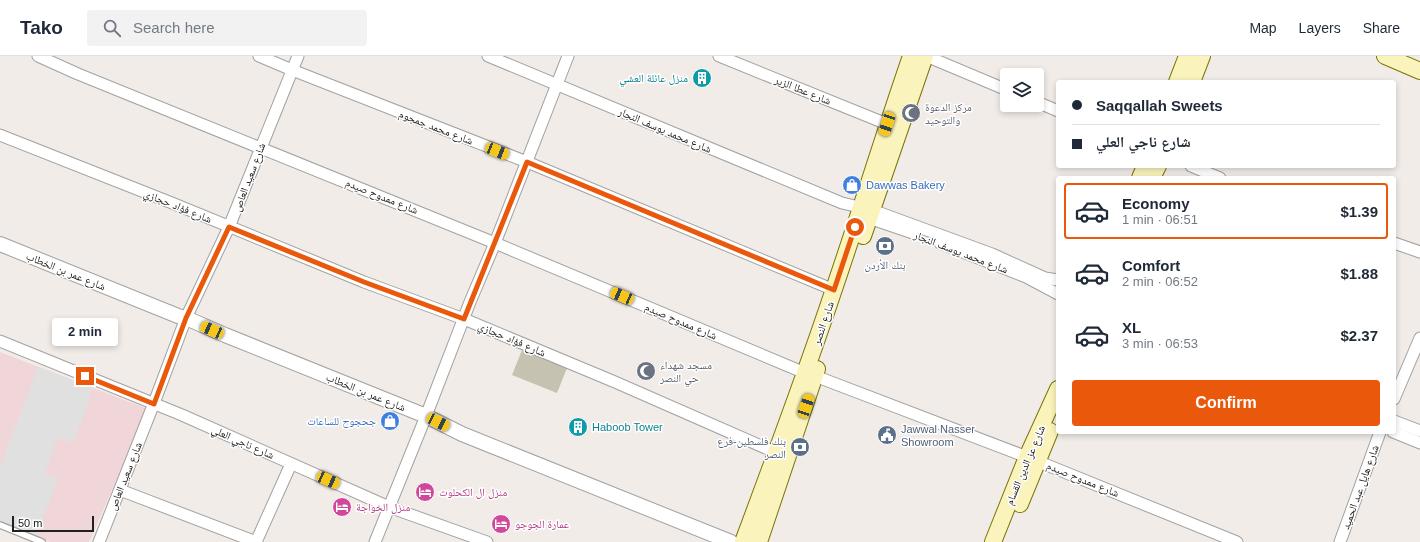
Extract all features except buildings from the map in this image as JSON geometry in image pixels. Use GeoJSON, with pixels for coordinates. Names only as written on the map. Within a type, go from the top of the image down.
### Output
{"type":"FeatureCollection","features":[{"type":"Feature","properties":{"kind":"main road","name":"شارع النصر"},"geometry":{"type":"LineString","coordinates":[[743,542],[777,453],[810,375],[865,212],[887,124],[911,56]]}},
{"type":"Feature","properties":{"kind":"main road","name":"شارع النصر"},"geometry":{"type":"LineString","coordinates":[[759,542],[810,375],[834,290],[926,56]]}},
{"type":"Feature","properties":{"kind":"main road"},"geometry":{"type":"LineString","coordinates":[[1178,80],[1187,56]]}},
{"type":"Feature","properties":{"kind":"main road"},"geometry":{"type":"LineString","coordinates":[[1193,80],[1202,56]]}},
{"type":"Feature","properties":{"kind":"main road"},"geometry":{"type":"LineString","coordinates":[[1385,56],[1420,71]]}},
{"type":"Feature","properties":{"kind":"main road"},"geometry":{"type":"LineString","coordinates":[[1409,56],[1420,61]]}},
{"type":"Feature","properties":{"kind":"main road","name":"شارع عز الدين القسام"},"geometry":{"type":"LineString","coordinates":[[1004,542],[1056,395]]}},
{"type":"Feature","properties":{"kind":"main road","name":"شارع عز الدين القسام"},"geometry":{"type":"LineString","coordinates":[[993,542],[1033,459],[1056,416]]}},
{"type":"Feature","properties":{"kind":"street","name":"شارع ممدوح صيدم"},"geometry":{"type":"LineString","coordinates":[[38,56],[78,74],[495,243],[810,375],[1033,459],[1238,542]]}},
{"type":"Feature","properties":{"kind":"street","name":"شارع محمد جمجوم"},"geometry":{"type":"LineString","coordinates":[[259,56],[527,162],[834,290]]}},
{"type":"Feature","properties":{"kind":"street","name":"شارع سعيد العاص"},"geometry":{"type":"LineString","coordinates":[[99,542],[154,404],[186,318],[229,227],[298,56]]}},
{"type":"Feature","properties":{"kind":"street","name":"شارع محمد يوسف النجار"},"geometry":{"type":"LineString","coordinates":[[488,56],[928,239],[1026,277],[1056,293]]}},
{"type":"Feature","properties":{"kind":"street"},"geometry":{"type":"LineString","coordinates":[[375,542],[558,85],[568,56]]}},
{"type":"Feature","properties":{"kind":"street","name":"شارع عطا الزير"},"geometry":{"type":"LineString","coordinates":[[718,56],[887,124]]}},
{"type":"Feature","properties":{"kind":"street"},"geometry":{"type":"LineString","coordinates":[[926,56],[1000,87]]}},
{"type":"Feature","properties":{"kind":"street"},"geometry":{"type":"LineString","coordinates":[[1044,105],[1056,110]]}},
{"type":"Feature","properties":{"kind":"street","name":"شارع فؤاد حجازي"},"geometry":{"type":"LineString","coordinates":[[0,135],[165,200],[364,282],[464,319],[615,382],[777,453]]}},
{"type":"Feature","properties":{"kind":"street"},"geometry":{"type":"LineString","coordinates":[[1196,168],[1215,176]]}},
{"type":"Feature","properties":{"kind":"street","name":"شارع محمد يوسف النجار"},"geometry":{"type":"LineString","coordinates":[[865,212],[992,254],[1045,278],[1056,280]]}},
{"type":"Feature","properties":{"kind":"street","name":"شارع عمر بن الخطاب"},"geometry":{"type":"LineString","coordinates":[[0,244],[186,318],[426,416],[462,434],[731,542]]}},
{"type":"Feature","properties":{"kind":"street"},"geometry":{"type":"LineString","coordinates":[[1396,244],[1420,252]]}},
{"type":"Feature","properties":{"kind":"street"},"geometry":{"type":"LineString","coordinates":[[1396,395],[1420,338]]}},
{"type":"Feature","properties":{"kind":"street","name":"شارع ناجي العلي"},"geometry":{"type":"LineString","coordinates":[[0,341],[254,446],[389,507],[480,541]]}},
{"type":"Feature","properties":{"kind":"street"},"geometry":{"type":"LineString","coordinates":[[1396,422],[1420,431]]}},
{"type":"Feature","properties":{"kind":"street"},"geometry":{"type":"LineString","coordinates":[[1396,433],[1420,443]]}},
{"type":"Feature","properties":{"kind":"street","name":"شارع هايل عبد الحميد"},"geometry":{"type":"LineString","coordinates":[[1340,542],[1379,434]]}},
{"type":"Feature","properties":{"kind":"street"},"geometry":{"type":"LineString","coordinates":[[120,490],[256,542],[291,464]]}},
{"type":"Feature","properties":{"kind":"lane"},"geometry":{"type":"LineString","coordinates":[[0,525],[42,542]]}},
{"type":"Feature","properties":{"kind":"shaded area"},"geometry":{"type":"Polygon","coordinates":[[[522,350],[567,368],[557,393],[512,375],[522,350]]]}},
{"type":"Feature","properties":{"kind":"shaded area"},"geometry":{"type":"Polygon","coordinates":[[[0,352],[148,409],[89,542],[50,542],[0,522],[0,352]]]}},
{"type":"Feature","properties":{"kind":"shaded area"},"geometry":{"type":"Polygon","coordinates":[[[38,367],[91,387],[88,403],[73,443],[57,438],[45,474],[58,478],[36,537],[0,522],[0,467],[38,367]]]}},
{"type":"Feature","properties":{"kind":"place","name":"منزل عائلة العشي"},"geometry":{"type":"Point","coordinates":[702,78]}},
{"type":"Feature","properties":{"kind":"place","name":"مركز الدعوة والتوحيد"},"geometry":{"type":"Point","coordinates":[911,113]}},
{"type":"Feature","properties":{"kind":"place","name":"Dawwas Bakery"},"geometry":{"type":"Point","coordinates":[852,185]}},
{"type":"Feature","properties":{"kind":"place","name":"بنك الأردن"},"geometry":{"type":"Point","coordinates":[885,246]}},
{"type":"Feature","properties":{"kind":"place","name":"مسجد شهداء حي النصر"},"geometry":{"type":"Point","coordinates":[646,371]}},
{"type":"Feature","properties":{"kind":"place","name":"جحجوح للساعات"},"geometry":{"type":"Point","coordinates":[390,421]}},
{"type":"Feature","properties":{"kind":"place","name":"Haboob Tower"},"geometry":{"type":"Point","coordinates":[578,427]}},
{"type":"Feature","properties":{"kind":"place","name":"Jawwal Nasser Showroom"},"geometry":{"type":"Point","coordinates":[887,435]}},
{"type":"Feature","properties":{"kind":"place","name":"بنك فلسطين-فرع النصر"},"geometry":{"type":"Point","coordinates":[800,447]}},
{"type":"Feature","properties":{"kind":"place","name":"منزل ال الكحلوت"},"geometry":{"type":"Point","coordinates":[425,492]}},
{"type":"Feature","properties":{"kind":"place","name":"منزل الخواجة"},"geometry":{"type":"Point","coordinates":[342,507]}},
{"type":"Feature","properties":{"kind":"place","name":"عمارة الجوجو"},"geometry":{"type":"Point","coordinates":[501,524]}},
{"type":"Feature","properties":{"kind":"route"},"geometry":{"type":"LineString","coordinates":[[85,376],[154,404],[186,318],[229,227],[364,282],[384,288],[464,319],[527,162],[834,290],[855,227]]}}]}
